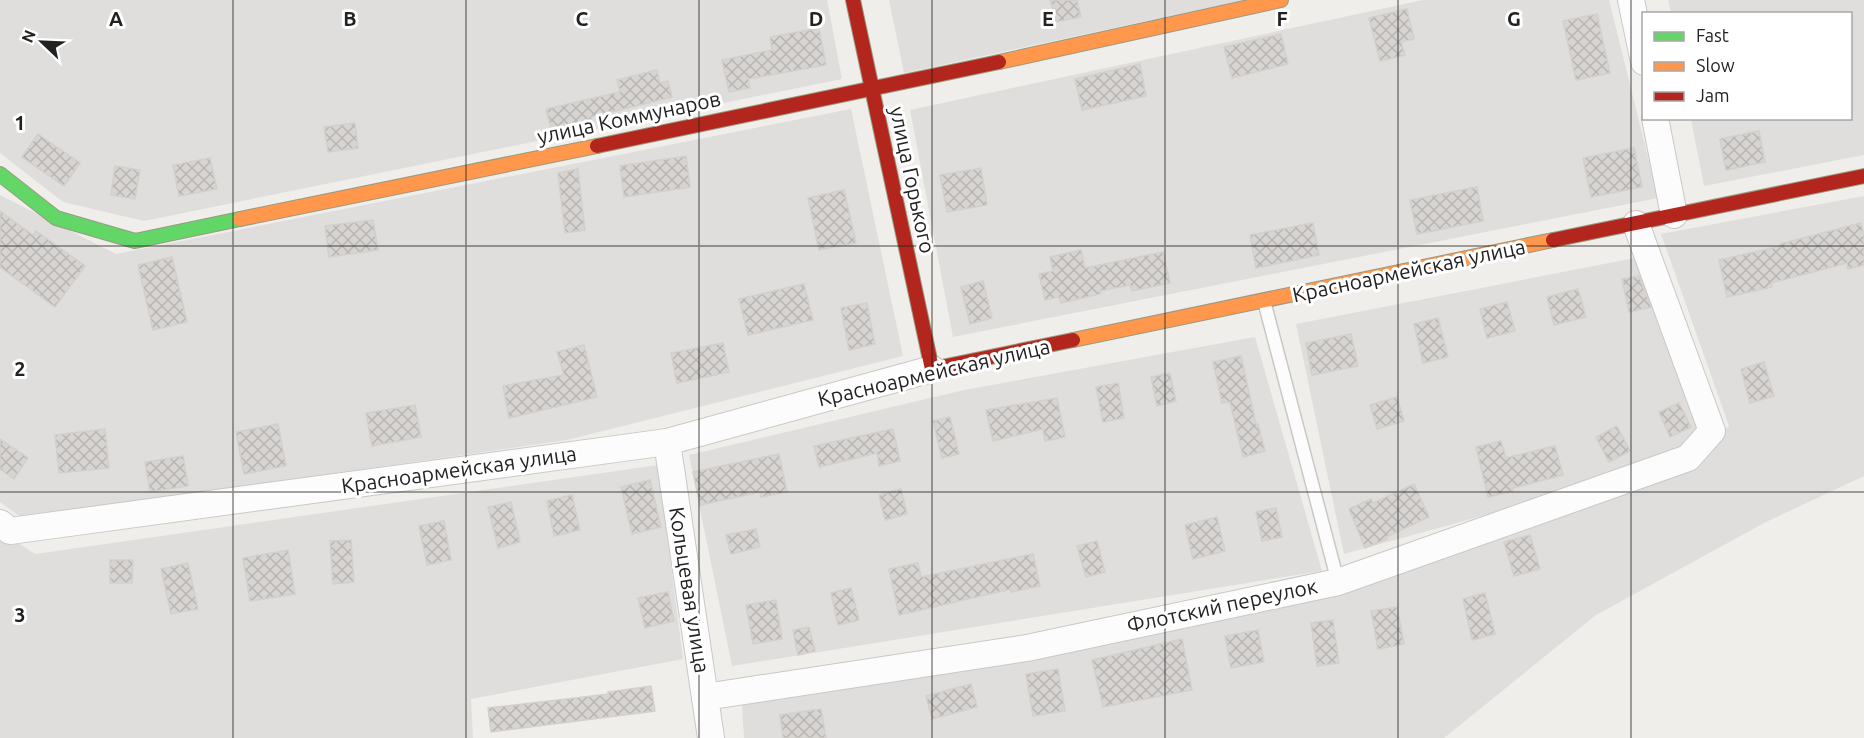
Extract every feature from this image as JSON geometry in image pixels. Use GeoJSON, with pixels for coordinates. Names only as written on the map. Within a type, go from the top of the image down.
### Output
{"type":"FeatureCollection","features":[{"type":"Feature","properties":{"kind":"street","name":"улица Горького"},"geometry":{"type":"LineString","coordinates":[[853,0],[932,369]]}},
{"type":"Feature","properties":{"kind":"street","name":"улица Коммунаров"},"geometry":{"type":"LineString","coordinates":[[0,174],[56,218],[135,241],[871,90],[1281,0]]}},
{"type":"Feature","properties":{"kind":"street"},"geometry":{"type":"LineString","coordinates":[[1631,0],[1642,52]]}},
{"type":"Feature","properties":{"kind":"street"},"geometry":{"type":"LineString","coordinates":[[1655,120],[1674,215]]}},
{"type":"Feature","properties":{"kind":"street","name":"Красноармейская улица"},"geometry":{"type":"LineString","coordinates":[[0,523],[10,531],[667,442],[932,369],[1864,176]]}},
{"type":"Feature","properties":{"kind":"street","name":"Флотский переулок"},"geometry":{"type":"LineString","coordinates":[[705,697],[1027,648],[1338,582],[1688,458],[1712,431],[1636,224]]}},
{"type":"Feature","properties":{"kind":"street","name":"Кольцевая улица"},"geometry":{"type":"LineString","coordinates":[[667,442],[711,738]]}},
{"type":"Feature","properties":{"kind":"lane"},"geometry":{"type":"LineString","coordinates":[[1264,301],[1338,582]]}},
{"type":"Feature","properties":{"kind":"shaded area"},"geometry":{"type":"Polygon","coordinates":[[[0,0],[827,0],[842,79],[144,221],[63,202],[0,153],[0,0]]]}},
{"type":"Feature","properties":{"kind":"shaded area"},"geometry":{"type":"Polygon","coordinates":[[[889,0],[1245,0],[904,73],[889,0]]]}},
{"type":"Feature","properties":{"kind":"shaded area"},"geometry":{"type":"Polygon","coordinates":[[[1423,0],[1609,0],[1658,198],[953,337],[910,110],[1423,0]]]}},
{"type":"Feature","properties":{"kind":"shaded area"},"geometry":{"type":"Polygon","coordinates":[[[1668,0],[1864,0],[1864,155],[1704,186],[1691,120],[1852,120],[1852,12],[1671,12],[1668,0]]]}},
{"type":"Feature","properties":{"kind":"shaded area"},"geometry":{"type":"Polygon","coordinates":[[[851,109],[903,356],[567,440],[22,518],[0,502],[0,195],[116,254],[851,109]]]}},
{"type":"Feature","properties":{"kind":"shaded area"},"geometry":{"type":"Polygon","coordinates":[[[1864,196],[1864,476],[1766,522],[1596,615],[1444,738],[744,738],[742,704],[1003,665],[1331,595],[1687,469],[1729,426],[1661,234],[1864,196]]]}},
{"type":"Feature","properties":{"kind":"shaded area"},"geometry":{"type":"Polygon","coordinates":[[[1640,257],[1712,431],[1674,454],[1551,497],[1344,554],[1296,324],[1640,257]]]}},
{"type":"Feature","properties":{"kind":"shaded area"},"geometry":{"type":"Polygon","coordinates":[[[1255,337],[1322,571],[732,666],[689,455],[964,390],[1255,337]]]}},
{"type":"Feature","properties":{"kind":"shaded area"},"geometry":{"type":"Polygon","coordinates":[[[658,465],[683,659],[471,699],[473,738],[0,738],[0,531],[35,554],[658,465]]]}},
{"type":"Feature","properties":{"kind":"building"},"geometry":{"type":"Polygon","coordinates":[[[1050,0],[1077,0],[1081,17],[1056,22],[1050,0]]]}},
{"type":"Feature","properties":{"kind":"building"},"geometry":{"type":"Polygon","coordinates":[[[1407,9],[1414,39],[1401,42],[1405,55],[1380,61],[1369,18],[1407,9]]]}},
{"type":"Feature","properties":{"kind":"building"},"geometry":{"type":"Polygon","coordinates":[[[1597,14],[1610,73],[1576,80],[1563,21],[1597,14]]]}},
{"type":"Feature","properties":{"kind":"building"},"geometry":{"type":"Polygon","coordinates":[[[819,28],[826,65],[748,79],[750,88],[729,92],[722,60],[772,50],[770,37],[819,28]]]}},
{"type":"Feature","properties":{"kind":"building"},"geometry":{"type":"Polygon","coordinates":[[[1281,34],[1288,64],[1232,78],[1224,47],[1281,34]]]}},
{"type":"Feature","properties":{"kind":"building"},"geometry":{"type":"Polygon","coordinates":[[[1140,64],[1146,96],[1082,110],[1075,79],[1140,64]]]}},
{"type":"Feature","properties":{"kind":"building"},"geometry":{"type":"Polygon","coordinates":[[[657,70],[660,83],[668,81],[672,97],[591,117],[593,123],[552,133],[546,109],[620,92],[617,80],[657,70]]]}},
{"type":"Feature","properties":{"kind":"building"},"geometry":{"type":"Polygon","coordinates":[[[355,123],[358,148],[328,152],[324,127],[355,123]]]}},
{"type":"Feature","properties":{"kind":"building"},"geometry":{"type":"Polygon","coordinates":[[[1759,131],[1765,162],[1726,170],[1720,139],[1759,131]]]}},
{"type":"Feature","properties":{"kind":"building"},"geometry":{"type":"Polygon","coordinates":[[[38,134],[80,163],[64,186],[22,157],[38,134]]]}},
{"type":"Feature","properties":{"kind":"building"},"geometry":{"type":"Polygon","coordinates":[[[1634,148],[1642,187],[1591,197],[1583,158],[1634,148]]]}},
{"type":"Feature","properties":{"kind":"building"},"geometry":{"type":"Polygon","coordinates":[[[686,156],[690,187],[624,197],[620,166],[686,156]]]}},
{"type":"Feature","properties":{"kind":"building"},"geometry":{"type":"Polygon","coordinates":[[[210,158],[217,189],[179,196],[173,165],[210,158]]]}},
{"type":"Feature","properties":{"kind":"building"},"geometry":{"type":"Polygon","coordinates":[[[115,166],[140,170],[135,199],[111,195],[115,166]]]}},
{"type":"Feature","properties":{"kind":"building"},"geometry":{"type":"Polygon","coordinates":[[[981,168],[987,205],[947,212],[940,175],[981,168]]]}},
{"type":"Feature","properties":{"kind":"building"},"geometry":{"type":"Polygon","coordinates":[[[578,169],[585,230],[565,233],[558,173],[578,169]]]}},
{"type":"Feature","properties":{"kind":"building"},"geometry":{"type":"Polygon","coordinates":[[[1477,187],[1483,221],[1417,234],[1410,200],[1477,187]]]}},
{"type":"Feature","properties":{"kind":"building"},"geometry":{"type":"Polygon","coordinates":[[[844,190],[856,243],[819,250],[808,198],[844,190]]]}},
{"type":"Feature","properties":{"kind":"building"},"geometry":{"type":"Polygon","coordinates":[[[0,211],[33,235],[36,231],[85,266],[55,307],[0,267],[0,211]]]}},
{"type":"Feature","properties":{"kind":"building"},"geometry":{"type":"Polygon","coordinates":[[[373,220],[378,250],[329,257],[325,226],[373,220]]]}},
{"type":"Feature","properties":{"kind":"building"},"geometry":{"type":"Polygon","coordinates":[[[1313,223],[1319,255],[1256,268],[1250,235],[1313,223]]]}},
{"type":"Feature","properties":{"kind":"building"},"geometry":{"type":"Polygon","coordinates":[[[1861,223],[1864,236],[1864,265],[1848,269],[1847,263],[1771,283],[1772,287],[1727,297],[1719,260],[1781,246],[1780,244],[1861,223]]]}},
{"type":"Feature","properties":{"kind":"building"},"geometry":{"type":"Polygon","coordinates":[[[1081,250],[1085,268],[1163,252],[1170,283],[1132,291],[1130,285],[1061,303],[1059,297],[1045,300],[1039,274],[1053,271],[1050,257],[1081,250]]]}},
{"type":"Feature","properties":{"kind":"building"},"geometry":{"type":"Polygon","coordinates":[[[172,257],[187,322],[153,330],[138,265],[172,257]]]}},
{"type":"Feature","properties":{"kind":"building"},"geometry":{"type":"Polygon","coordinates":[[[1639,276],[1651,307],[1629,312],[1622,279],[1639,276]]]}},
{"type":"Feature","properties":{"kind":"building"},"geometry":{"type":"Polygon","coordinates":[[[983,281],[992,318],[970,324],[961,287],[983,281]]]}},
{"type":"Feature","properties":{"kind":"building"},"geometry":{"type":"Polygon","coordinates":[[[804,284],[813,320],[748,335],[739,299],[804,284]]]}},
{"type":"Feature","properties":{"kind":"building"},"geometry":{"type":"Polygon","coordinates":[[[1578,289],[1586,317],[1554,325],[1547,297],[1578,289]]]}},
{"type":"Feature","properties":{"kind":"building"},"geometry":{"type":"Polygon","coordinates":[[[1507,302],[1515,331],[1487,338],[1480,309],[1507,302]]]}},
{"type":"Feature","properties":{"kind":"building"},"geometry":{"type":"Polygon","coordinates":[[[867,303],[875,344],[849,350],[841,308],[867,303]]]}},
{"type":"Feature","properties":{"kind":"building"},"geometry":{"type":"Polygon","coordinates":[[[1438,318],[1448,357],[1423,363],[1414,324],[1438,318]]]}},
{"type":"Feature","properties":{"kind":"building"},"geometry":{"type":"Polygon","coordinates":[[[1351,334],[1358,366],[1312,375],[1306,343],[1351,334]]]}},
{"type":"Feature","properties":{"kind":"building"},"geometry":{"type":"Polygon","coordinates":[[[723,343],[729,372],[677,383],[671,353],[723,343]]]}},
{"type":"Feature","properties":{"kind":"building"},"geometry":{"type":"Polygon","coordinates":[[[584,345],[597,397],[509,418],[503,386],[564,375],[557,352],[584,345]]]}},
{"type":"Feature","properties":{"kind":"building"},"geometry":{"type":"Polygon","coordinates":[[[1241,356],[1256,424],[1258,424],[1265,451],[1243,457],[1230,402],[1222,403],[1213,362],[1241,356]]]}},
{"type":"Feature","properties":{"kind":"building"},"geometry":{"type":"Polygon","coordinates":[[[1764,362],[1774,396],[1750,403],[1741,369],[1764,362]]]}},
{"type":"Feature","properties":{"kind":"building"},"geometry":{"type":"Polygon","coordinates":[[[1170,373],[1176,401],[1157,406],[1151,377],[1170,373]]]}},
{"type":"Feature","properties":{"kind":"building"},"geometry":{"type":"Polygon","coordinates":[[[1118,383],[1124,418],[1103,422],[1096,387],[1118,383]]]}},
{"type":"Feature","properties":{"kind":"building"},"geometry":{"type":"Polygon","coordinates":[[[1397,397],[1404,421],[1377,429],[1370,405],[1397,397]]]}},
{"type":"Feature","properties":{"kind":"building"},"geometry":{"type":"Polygon","coordinates":[[[1057,398],[1065,437],[1045,441],[1043,429],[993,441],[986,410],[1057,398]]]}},
{"type":"Feature","properties":{"kind":"building"},"geometry":{"type":"Polygon","coordinates":[[[1679,403],[1691,427],[1670,437],[1659,412],[1679,403]]]}},
{"type":"Feature","properties":{"kind":"building"},"geometry":{"type":"Polygon","coordinates":[[[415,405],[421,437],[372,446],[366,413],[415,405]]]}},
{"type":"Feature","properties":{"kind":"building"},"geometry":{"type":"Polygon","coordinates":[[[950,417],[959,454],[942,458],[933,421],[950,417]]]}},
{"type":"Feature","properties":{"kind":"building"},"geometry":{"type":"Polygon","coordinates":[[[278,424],[286,466],[244,474],[236,432],[278,424]]]}},
{"type":"Feature","properties":{"kind":"building"},"geometry":{"type":"Polygon","coordinates":[[[1617,426],[1630,451],[1609,462],[1596,437],[1617,426]]]}},
{"type":"Feature","properties":{"kind":"building"},"geometry":{"type":"Polygon","coordinates":[[[105,429],[109,468],[59,473],[55,435],[105,429]]]}},
{"type":"Feature","properties":{"kind":"building"},"geometry":{"type":"Polygon","coordinates":[[[893,429],[900,461],[879,466],[877,453],[819,467],[814,446],[893,429]]]}},
{"type":"Feature","properties":{"kind":"building"},"geometry":{"type":"Polygon","coordinates":[[[0,439],[28,458],[14,479],[0,469],[0,439]]]}},
{"type":"Feature","properties":{"kind":"building"},"geometry":{"type":"Polygon","coordinates":[[[1501,441],[1506,458],[1555,446],[1563,475],[1488,497],[1476,447],[1501,441]]]}},
{"type":"Feature","properties":{"kind":"building"},"geometry":{"type":"Polygon","coordinates":[[[779,454],[787,492],[761,497],[760,492],[700,505],[693,472],[779,454]]]}},
{"type":"Feature","properties":{"kind":"building"},"geometry":{"type":"Polygon","coordinates":[[[183,456],[188,486],[150,492],[145,462],[183,456]]]}},
{"type":"Feature","properties":{"kind":"building"},"geometry":{"type":"Polygon","coordinates":[[[650,480],[661,527],[632,534],[621,487],[650,480]]]}},
{"type":"Feature","properties":{"kind":"building"},"geometry":{"type":"Polygon","coordinates":[[[1414,484],[1429,517],[1365,548],[1349,509],[1371,499],[1373,503],[1414,484]]]}},
{"type":"Feature","properties":{"kind":"building"},"geometry":{"type":"Polygon","coordinates":[[[901,489],[907,514],[885,520],[879,495],[901,489]]]}},
{"type":"Feature","properties":{"kind":"building"},"geometry":{"type":"Polygon","coordinates":[[[572,495],[580,530],[554,536],[547,501],[572,495]]]}},
{"type":"Feature","properties":{"kind":"building"},"geometry":{"type":"Polygon","coordinates":[[[511,502],[520,542],[498,548],[488,507],[511,502]]]}},
{"type":"Feature","properties":{"kind":"building"},"geometry":{"type":"Polygon","coordinates":[[[1276,508],[1282,537],[1262,541],[1256,512],[1276,508]]]}},
{"type":"Feature","properties":{"kind":"building"},"geometry":{"type":"Polygon","coordinates":[[[1217,517],[1225,551],[1193,559],[1185,525],[1217,517]]]}},
{"type":"Feature","properties":{"kind":"building"},"geometry":{"type":"Polygon","coordinates":[[[444,521],[451,560],[427,565],[419,526],[444,521]]]}},
{"type":"Feature","properties":{"kind":"building"},"geometry":{"type":"Polygon","coordinates":[[[756,529],[760,547],[731,554],[726,535],[756,529]]]}},
{"type":"Feature","properties":{"kind":"building"},"geometry":{"type":"Polygon","coordinates":[[[1530,535],[1540,569],[1514,576],[1504,542],[1530,535]]]}},
{"type":"Feature","properties":{"kind":"building"},"geometry":{"type":"Polygon","coordinates":[[[351,540],[354,582],[333,584],[330,541],[351,540]]]}},
{"type":"Feature","properties":{"kind":"building"},"geometry":{"type":"Polygon","coordinates":[[[1097,541],[1105,572],[1086,577],[1077,546],[1097,541]]]}},
{"type":"Feature","properties":{"kind":"building"},"geometry":{"type":"Polygon","coordinates":[[[288,550],[295,594],[250,601],[243,558],[288,550]]]}},
{"type":"Feature","properties":{"kind":"building"},"geometry":{"type":"Polygon","coordinates":[[[1033,554],[1040,586],[1011,592],[1011,589],[899,615],[889,569],[918,563],[921,577],[1033,554]]]}},
{"type":"Feature","properties":{"kind":"building"},"geometry":{"type":"Polygon","coordinates":[[[110,560],[133,560],[132,583],[110,583],[110,560]]]}},
{"type":"Feature","properties":{"kind":"building"},"geometry":{"type":"Polygon","coordinates":[[[188,563],[198,609],[171,614],[161,569],[188,563]]]}},
{"type":"Feature","properties":{"kind":"building"},"geometry":{"type":"Polygon","coordinates":[[[851,588],[859,620],[838,625],[831,593],[851,588]]]}},
{"type":"Feature","properties":{"kind":"building"},"geometry":{"type":"Polygon","coordinates":[[[668,592],[674,621],[645,628],[638,598],[668,592]]]}},
{"type":"Feature","properties":{"kind":"building"},"geometry":{"type":"Polygon","coordinates":[[[1485,593],[1495,634],[1472,640],[1463,599],[1485,593]]]}},
{"type":"Feature","properties":{"kind":"building"},"geometry":{"type":"Polygon","coordinates":[[[776,600],[782,639],[753,644],[746,605],[776,600]]]}},
{"type":"Feature","properties":{"kind":"building"},"geometry":{"type":"Polygon","coordinates":[[[1397,607],[1404,644],[1378,649],[1371,611],[1397,607]]]}},
{"type":"Feature","properties":{"kind":"building"},"geometry":{"type":"Polygon","coordinates":[[[1333,620],[1339,663],[1317,666],[1311,623],[1333,620]]]}},
{"type":"Feature","properties":{"kind":"building"},"geometry":{"type":"Polygon","coordinates":[[[809,627],[815,651],[798,655],[793,630],[809,627]]]}},
{"type":"Feature","properties":{"kind":"building"},"geometry":{"type":"Polygon","coordinates":[[[1258,630],[1264,662],[1231,668],[1225,636],[1258,630]]]}},
{"type":"Feature","properties":{"kind":"building"},"geometry":{"type":"Polygon","coordinates":[[[1182,639],[1192,690],[1103,707],[1092,660],[1182,639]]]}},
{"type":"Feature","properties":{"kind":"building"},"geometry":{"type":"Polygon","coordinates":[[[1058,669],[1065,711],[1033,716],[1026,674],[1058,669]]]}},
{"type":"Feature","properties":{"kind":"building"},"geometry":{"type":"Polygon","coordinates":[[[971,684],[977,707],[932,719],[926,696],[971,684]]]}},
{"type":"Feature","properties":{"kind":"building"},"geometry":{"type":"Polygon","coordinates":[[[651,686],[655,711],[491,732],[488,708],[609,694],[608,692],[651,686]]]}},
{"type":"Feature","properties":{"kind":"building"},"geometry":{"type":"Polygon","coordinates":[[[821,709],[826,738],[783,738],[780,715],[821,709]]]}},
{"type":"Feature","properties":{"kind":"traffic: fast"},"geometry":{"type":"LineString","coordinates":[[0,174],[56,218],[135,241],[240,219]]}},
{"type":"Feature","properties":{"kind":"traffic: slow"},"geometry":{"type":"LineString","coordinates":[[999,62],[1281,0]]}},
{"type":"Feature","properties":{"kind":"traffic: slow"},"geometry":{"type":"LineString","coordinates":[[240,219],[597,146]]}},
{"type":"Feature","properties":{"kind":"traffic: slow"},"geometry":{"type":"LineString","coordinates":[[1073,340],[1553,240]]}},
{"type":"Feature","properties":{"kind":"traffic: jam"},"geometry":{"type":"LineString","coordinates":[[853,0],[932,369],[1073,340]]}},
{"type":"Feature","properties":{"kind":"traffic: jam"},"geometry":{"type":"LineString","coordinates":[[597,146],[999,62]]}},
{"type":"Feature","properties":{"kind":"traffic: jam"},"geometry":{"type":"LineString","coordinates":[[1553,240],[1864,176]]}}]}
